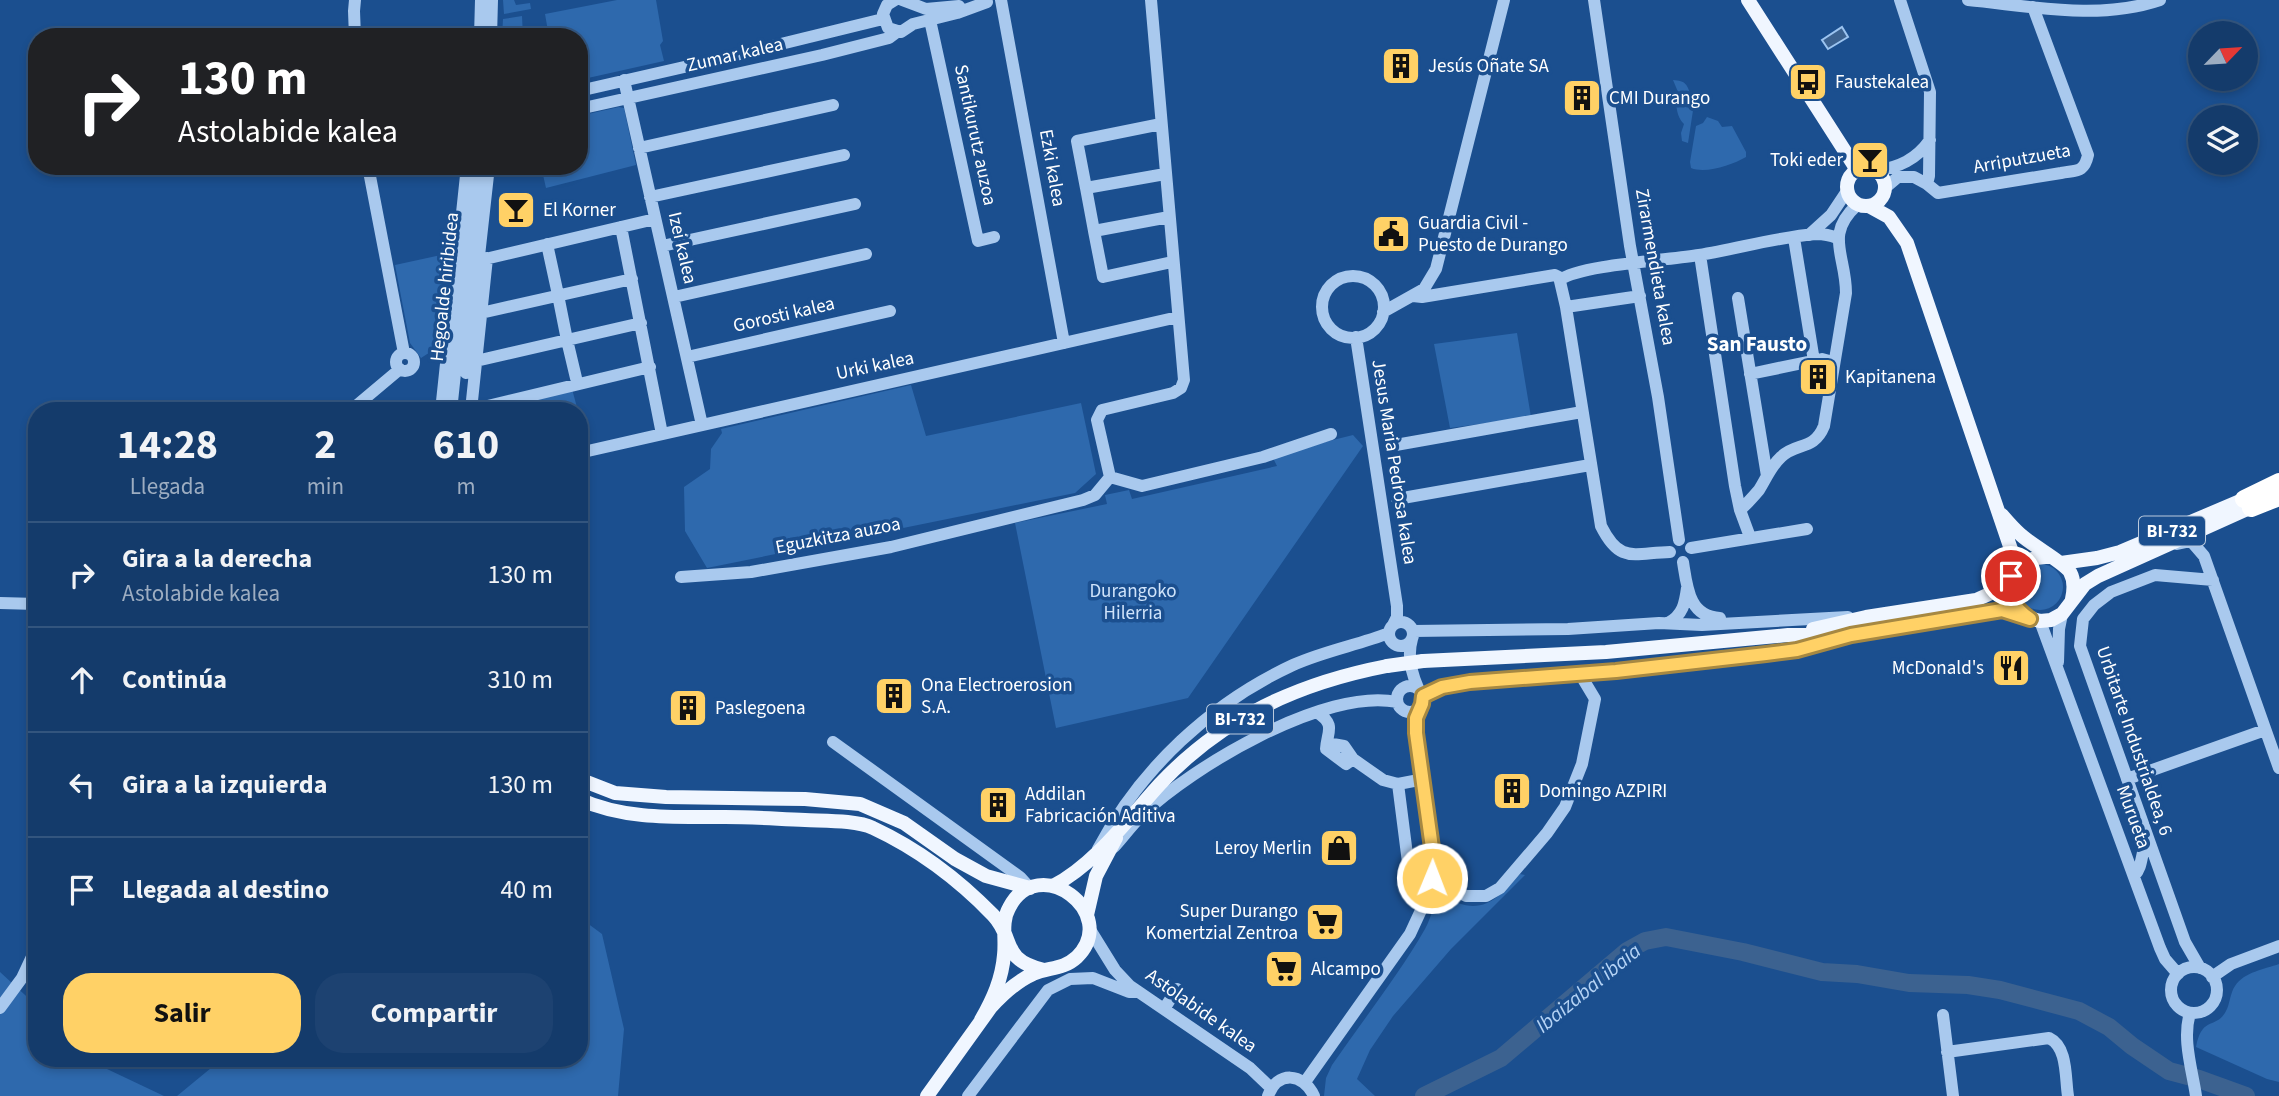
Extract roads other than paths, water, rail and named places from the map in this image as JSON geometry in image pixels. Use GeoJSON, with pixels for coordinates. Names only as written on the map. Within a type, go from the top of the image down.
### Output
{"type":"FeatureCollection","features":[{"type":"Feature","properties":{"kind":"highway"},"geometry":{"type":"LineString","coordinates":[[2248,503],[2279,484]]}},
{"type":"Feature","properties":{"kind":"highway"},"geometry":{"type":"LineString","coordinates":[[2248,503],[2279,495]]}},
{"type":"Feature","properties":{"kind":"main road"},"geometry":{"type":"LineString","coordinates":[[1748,0],[1857,170]]}},
{"type":"Feature","properties":{"kind":"main road"},"geometry":{"type":"LineString","coordinates":[[1889,217],[1849,197],[1848,179],[1857,170],[1870,169],[1881,175],[1889,217],[1907,243],[2017,567],[2009,585],[2011,599],[2018,611],[2035,620],[2052,620],[2062,614]]}},
{"type":"Feature","properties":{"kind":"main road"},"geometry":{"type":"LineString","coordinates":[[1863,206],[1880,200],[1884,191]]}},
{"type":"Feature","properties":{"kind":"main road","name":"BI-732"},"geometry":{"type":"LineString","coordinates":[[2062,614],[2085,584],[2098,576],[2163,547],[2248,503]]}},
{"type":"Feature","properties":{"kind":"main road","name":"BI-732"},"geometry":{"type":"LineString","coordinates":[[2017,567],[2037,556],[2055,560],[2097,558],[2120,552],[2248,503]]}},
{"type":"Feature","properties":{"kind":"main road"},"geometry":{"type":"LineString","coordinates":[[1999,511],[2020,535],[2070,573],[2074,586],[2072,599]]}},
{"type":"Feature","properties":{"kind":"main road","name":"BI-732"},"geometry":{"type":"LineString","coordinates":[[1788,635],[1866,617],[1976,600],[2009,585]]}},
{"type":"Feature","properties":{"kind":"main road","name":"BI-732"},"geometry":{"type":"LineString","coordinates":[[1030,888],[1053,886],[1102,853],[1162,782],[1195,751],[1240,719],[1289,694],[1329,679],[1423,661],[1606,652],[1788,635],[1851,635],[2002,610],[2035,620]]}},
{"type":"Feature","properties":{"kind":"main road"},"geometry":{"type":"LineString","coordinates":[[588,782],[615,793],[666,797],[805,799],[860,804],[904,823],[955,859],[986,876],[1030,888]]}},
{"type":"Feature","properties":{"kind":"main road"},"geometry":{"type":"LineString","coordinates":[[588,801],[646,817],[826,821],[870,827],[927,858],[969,892],[996,918],[1017,959],[1030,967],[1044,970]]}},
{"type":"Feature","properties":{"kind":"main road","name":"BI-732"},"geometry":{"type":"LineString","coordinates":[[1068,964],[1079,955],[1086,942],[1102,853]]}},
{"type":"Feature","properties":{"kind":"main road"},"geometry":{"type":"LineString","coordinates":[[1053,886],[1074,895],[1088,922]]}},
{"type":"Feature","properties":{"kind":"main road"},"geometry":{"type":"LineString","coordinates":[[981,1020],[998,988],[1002,970],[1004,920],[1009,906],[1030,888]]}},
{"type":"Feature","properties":{"kind":"main road"},"geometry":{"type":"LineString","coordinates":[[927,1096],[997,1001],[1031,974],[1068,964]]}},
{"type":"Feature","properties":{"kind":"street"},"geometry":{"type":"LineString","coordinates":[[355,0],[355,28]]}},
{"type":"Feature","properties":{"kind":"street"},"geometry":{"type":"LineString","coordinates":[[480,28],[481,0]]}},
{"type":"Feature","properties":{"kind":"street"},"geometry":{"type":"LineString","coordinates":[[491,28],[492,0]]}},
{"type":"Feature","properties":{"kind":"street"},"geometry":{"type":"LineString","coordinates":[[895,0],[884,9],[883,19],[888,27],[897,32]]}},
{"type":"Feature","properties":{"kind":"street"},"geometry":{"type":"LineString","coordinates":[[906,3],[926,9],[1001,0]]}},
{"type":"Feature","properties":{"kind":"street","name":"Ezki kalea"},"geometry":{"type":"LineString","coordinates":[[1001,0],[1064,343]]}},
{"type":"Feature","properties":{"kind":"street"},"geometry":{"type":"LineString","coordinates":[[1150,0],[1184,380],[1181,388],[1173,393],[1102,410],[1097,420],[1110,477],[1142,486],[1263,457],[1331,435]]}},
{"type":"Feature","properties":{"kind":"street"},"geometry":{"type":"LineString","coordinates":[[1383,312],[1427,285],[1439,260],[1504,0]]}},
{"type":"Feature","properties":{"kind":"street","name":"Zirarmendieta kalea"},"geometry":{"type":"LineString","coordinates":[[1594,0],[1679,540]]}},
{"type":"Feature","properties":{"kind":"street"},"geometry":{"type":"LineString","coordinates":[[1884,191],[1898,177],[1914,177],[1927,184],[1930,176],[1930,92],[1900,0]]}},
{"type":"Feature","properties":{"kind":"street"},"geometry":{"type":"LineString","coordinates":[[1968,0],[2099,12],[2161,0]]}},
{"type":"Feature","properties":{"kind":"street","name":"Zumar kalea"},"geometry":{"type":"LineString","coordinates":[[588,107],[889,38],[913,24],[987,2]]}},
{"type":"Feature","properties":{"kind":"street"},"geometry":{"type":"LineString","coordinates":[[906,3],[915,14],[913,24]]}},
{"type":"Feature","properties":{"kind":"street","name":"Arriputzueta"},"geometry":{"type":"LineString","coordinates":[[1927,184],[1938,193],[2081,170],[2085,165],[2088,155],[2033,7]]}},
{"type":"Feature","properties":{"kind":"street"},"geometry":{"type":"LineString","coordinates":[[588,89],[883,19]]}},
{"type":"Feature","properties":{"kind":"street","name":"Santikurutz auzoa"},"geometry":{"type":"LineString","coordinates":[[930,20],[978,241],[994,237]]}},
{"type":"Feature","properties":{"kind":"street","name":"Izei kalea"},"geometry":{"type":"LineString","coordinates":[[624,80],[702,425]]}},
{"type":"Feature","properties":{"kind":"street"},"geometry":{"type":"LineString","coordinates":[[639,148],[833,105]]}},
{"type":"Feature","properties":{"kind":"street"},"geometry":{"type":"LineString","coordinates":[[1161,124],[1077,141],[1103,277],[1172,262]]}},
{"type":"Feature","properties":{"kind":"street"},"geometry":{"type":"LineString","coordinates":[[1876,171],[1910,160],[1930,140]]}},
{"type":"Feature","properties":{"kind":"street"},"geometry":{"type":"LineString","coordinates":[[650,197],[844,155]]}},
{"type":"Feature","properties":{"kind":"street"},"geometry":{"type":"LineString","coordinates":[[1086,188],[1165,174]]}},
{"type":"Feature","properties":{"kind":"street"},"geometry":{"type":"LineString","coordinates":[[361,402],[400,369],[408,371],[414,365],[412,356],[404,353],[370,175]]}},
{"type":"Feature","properties":{"kind":"street"},"geometry":{"type":"LineString","coordinates":[[442,402],[466,175]]}},
{"type":"Feature","properties":{"kind":"street","name":"Hegoalde hiribidea"},"geometry":{"type":"LineString","coordinates":[[452,402],[476,175]]}},
{"type":"Feature","properties":{"kind":"street"},"geometry":{"type":"LineString","coordinates":[[463,402],[483,259],[488,175]]}},
{"type":"Feature","properties":{"kind":"street"},"geometry":{"type":"LineString","coordinates":[[1809,235],[1831,215],[1847,191]]}},
{"type":"Feature","properties":{"kind":"street"},"geometry":{"type":"LineString","coordinates":[[662,246],[855,204]]}},
{"type":"Feature","properties":{"kind":"street"},"geometry":{"type":"LineString","coordinates":[[1740,510],[1758,491],[1781,456],[1814,442],[1820,436],[1824,426],[1846,293],[1837,238],[1838,229],[1843,221],[1863,206]]}},
{"type":"Feature","properties":{"kind":"street"},"geometry":{"type":"LineString","coordinates":[[1094,231],[1169,217]]}},
{"type":"Feature","properties":{"kind":"street"},"geometry":{"type":"LineString","coordinates":[[483,259],[655,219]]}},
{"type":"Feature","properties":{"kind":"street"},"geometry":{"type":"LineString","coordinates":[[621,227],[662,435]]}},
{"type":"Feature","properties":{"kind":"street"},"geometry":{"type":"LineString","coordinates":[[1561,281],[1572,273],[1700,255],[1809,235],[1837,238]]}},
{"type":"Feature","properties":{"kind":"street"},"geometry":{"type":"LineString","coordinates":[[1794,238],[1814,361]]}},
{"type":"Feature","properties":{"kind":"street"},"geometry":{"type":"LineString","coordinates":[[547,244],[576,378]]}},
{"type":"Feature","properties":{"kind":"street"},"geometry":{"type":"LineString","coordinates":[[674,297],[866,254]]}},
{"type":"Feature","properties":{"kind":"street"},"geometry":{"type":"LineString","coordinates":[[1700,255],[1740,510],[1750,537]]}},
{"type":"Feature","properties":{"kind":"street","name":"Hegoalde hiribidea"},"geometry":{"type":"LineString","coordinates":[[472,402],[481,313],[483,259]]}},
{"type":"Feature","properties":{"kind":"street"},"geometry":{"type":"LineString","coordinates":[[1381,295],[1422,297],[1555,275],[1561,281],[1566,307],[1601,526],[1610,544],[1620,551],[1637,555],[1670,552]]}},
{"type":"Feature","properties":{"kind":"street"},"geometry":{"type":"LineString","coordinates":[[1350,276],[1369,280],[1381,295],[1383,312],[1374,329],[1356,337],[1337,333],[1324,319],[1322,309],[1326,291],[1332,283],[1350,276]]}},
{"type":"Feature","properties":{"kind":"street","name":"Hegoalde hiribidea"},"geometry":{"type":"LineString","coordinates":[[481,313],[557,293],[632,279]]}},
{"type":"Feature","properties":{"kind":"street"},"geometry":{"type":"LineString","coordinates":[[1566,307],[1640,296]]}},
{"type":"Feature","properties":{"kind":"street"},"geometry":{"type":"LineString","coordinates":[[1738,298],[1767,476]]}},
{"type":"Feature","properties":{"kind":"street","name":"Gorosti kalea"},"geometry":{"type":"LineString","coordinates":[[687,357],[890,311]]}},
{"type":"Feature","properties":{"kind":"street","name":"Urki kalea"},"geometry":{"type":"LineString","coordinates":[[588,451],[1178,317]]}},
{"type":"Feature","properties":{"kind":"street","name":"Hegoalde hiribidea"},"geometry":{"type":"LineString","coordinates":[[476,361],[567,337],[641,323]]}},
{"type":"Feature","properties":{"kind":"street","name":"Jesus Maria Pedrosa kalea"},"geometry":{"type":"LineString","coordinates":[[1356,337],[1395,592]]}},
{"type":"Feature","properties":{"kind":"street"},"geometry":{"type":"LineString","coordinates":[[1750,374],[1822,359],[1833,362]]}},
{"type":"Feature","properties":{"kind":"street","name":"Hegoalde hiribidea"},"geometry":{"type":"LineString","coordinates":[[504,402],[650,367]]}},
{"type":"Feature","properties":{"kind":"street"},"geometry":{"type":"LineString","coordinates":[[1390,446],[1582,411]]}},
{"type":"Feature","properties":{"kind":"street"},"geometry":{"type":"LineString","coordinates":[[1397,499],[1590,466]]}},
{"type":"Feature","properties":{"kind":"street","name":"Eguzkitza auzoa"},"geometry":{"type":"LineString","coordinates":[[681,577],[751,572],[891,547],[1083,500],[1095,495],[1110,477]]}},
{"type":"Feature","properties":{"kind":"street"},"geometry":{"type":"LineString","coordinates":[[1691,548],[1807,528]]}},
{"type":"Feature","properties":{"kind":"street"},"geometry":{"type":"LineString","coordinates":[[1679,540],[1687,542],[1691,548],[1690,557],[1683,562],[1674,560],[1670,552],[1674,542],[1679,540]]}},
{"type":"Feature","properties":{"kind":"street"},"geometry":{"type":"LineString","coordinates":[[2163,547],[2191,541],[2204,556],[2279,768]]}},
{"type":"Feature","properties":{"kind":"street"},"geometry":{"type":"LineString","coordinates":[[1683,562],[1687,587],[1698,611],[1706,617],[1754,618],[1762,621]]}},
{"type":"Feature","properties":{"kind":"street","name":"Urbitarte Industrialdea, 6"},"geometry":{"type":"LineString","coordinates":[[2200,968],[2185,942],[2080,646],[2083,619],[2094,605],[2111,592],[2155,575],[2213,580]]}},
{"type":"Feature","properties":{"kind":"street"},"geometry":{"type":"LineString","coordinates":[[1668,623],[1674,620],[1684,607],[1687,587]]}},
{"type":"Feature","properties":{"kind":"street"},"geometry":{"type":"LineString","coordinates":[[1314,1096],[1305,1082],[1410,934],[1429,893],[1432,878],[1433,855],[1416,733],[1420,697],[1412,676],[1409,650],[1411,631],[1398,608],[1395,592]]}},
{"type":"Feature","properties":{"kind":"street"},"geometry":{"type":"LineString","coordinates":[[1395,592],[1397,610],[1392,634],[1404,672],[1402,688]]}},
{"type":"Feature","properties":{"kind":"street"},"geometry":{"type":"LineString","coordinates":[[0,603],[28,604]]}},
{"type":"Feature","properties":{"kind":"street","name":"Murueta"},"geometry":{"type":"LineString","coordinates":[[2058,669],[2062,614]]}},
{"type":"Feature","properties":{"kind":"street"},"geometry":{"type":"LineString","coordinates":[[1102,853],[1110,826],[1161,762],[1185,736],[1224,704],[1294,664],[1335,649],[1392,634],[1400,621],[1411,631],[1569,629],[1668,623],[1702,625],[1822,617],[1866,617]]}},
{"type":"Feature","properties":{"kind":"street","name":"Murueta"},"geometry":{"type":"LineString","coordinates":[[2035,620],[2058,669],[2160,948],[2165,959],[2179,974]]}},
{"type":"Feature","properties":{"kind":"street"},"geometry":{"type":"LineString","coordinates":[[1392,634],[1406,645],[1411,631]]}},
{"type":"Feature","properties":{"kind":"street"},"geometry":{"type":"LineString","coordinates":[[1102,853],[1176,786],[1218,758],[1255,737],[1338,706],[1368,699],[1413,712],[1420,697],[1442,687],[1470,682],[1580,674],[1776,653],[1851,635]]}},
{"type":"Feature","properties":{"kind":"street"},"geometry":{"type":"LineString","coordinates":[[1398,784],[1410,878],[1432,878],[1466,896],[1486,896],[1500,887],[1547,834],[1565,807],[1582,764],[1595,699],[1580,674]]}},
{"type":"Feature","properties":{"kind":"street"},"geometry":{"type":"LineString","coordinates":[[1416,733],[1399,706],[1397,694],[1409,685],[1420,697]]}},
{"type":"Feature","properties":{"kind":"street"},"geometry":{"type":"LineString","coordinates":[[1338,706],[1336,719],[1344,746],[1353,758],[1383,779],[1398,784],[1424,779]]}},
{"type":"Feature","properties":{"kind":"street"},"geometry":{"type":"LineString","coordinates":[[1318,713],[1328,723],[1329,739],[1326,749],[1346,764],[1353,758]]}},
{"type":"Feature","properties":{"kind":"street"},"geometry":{"type":"LineString","coordinates":[[2127,779],[2265,730]]}},
{"type":"Feature","properties":{"kind":"street"},"geometry":{"type":"LineString","coordinates":[[834,742],[1020,877],[1030,888]]}},
{"type":"Feature","properties":{"kind":"street"},"geometry":{"type":"LineString","coordinates":[[1326,743],[1344,746]]}},
{"type":"Feature","properties":{"kind":"street"},"geometry":{"type":"LineString","coordinates":[[2134,876],[2140,870],[2148,839]]}},
{"type":"Feature","properties":{"kind":"street","name":"Astolabide kalea"},"geometry":{"type":"LineString","coordinates":[[1088,922],[1115,970],[1135,989],[1250,1068],[1270,1092],[1283,1079],[1305,1082]]}},
{"type":"Feature","properties":{"kind":"street"},"geometry":{"type":"LineString","coordinates":[[2212,976],[2231,964],[2279,947]]}},
{"type":"Feature","properties":{"kind":"street"},"geometry":{"type":"LineString","coordinates":[[1068,964],[1080,970],[1094,971],[1135,989]]}},
{"type":"Feature","properties":{"kind":"street"},"geometry":{"type":"LineString","coordinates":[[0,1008],[28,965]]}},
{"type":"Feature","properties":{"kind":"street"},"geometry":{"type":"LineString","coordinates":[[2192,968],[2200,968],[2212,976],[2217,989],[2214,1002],[2204,1011],[2190,1013],[2174,1000],[2172,986],[2179,974],[2192,968]]}},
{"type":"Feature","properties":{"kind":"street"},"geometry":{"type":"LineString","coordinates":[[968,1096],[1048,990],[1070,979],[1093,978],[1129,992],[1135,989]]}},
{"type":"Feature","properties":{"kind":"street"},"geometry":{"type":"LineString","coordinates":[[1164,1009],[1177,989]]}},
{"type":"Feature","properties":{"kind":"street"},"geometry":{"type":"LineString","coordinates":[[2190,1013],[2186,1029],[2195,1091]]}},
{"type":"Feature","properties":{"kind":"street"},"geometry":{"type":"LineString","coordinates":[[1942,1015],[1953,1096]]}},
{"type":"Feature","properties":{"kind":"street"},"geometry":{"type":"LineString","coordinates":[[1947,1052],[2049,1038],[2057,1041],[2062,1050],[2068,1096]]}},
{"type":"Feature","properties":{"kind":"waterway","name":"Ibaizabal ibaia"},"geometry":{"type":"LineString","coordinates":[[1424,1096],[1501,1058],[1627,951],[1645,941],[1666,937],[1743,952],[1822,972],[1857,974],[1909,983],[1968,985],[2000,990],[2079,1011],[2109,1027],[2169,1071],[2246,1096]]}},
{"type":"Feature","properties":{"kind":"place","name":"Jesús Oñate SA"},"geometry":{"type":"Point","coordinates":[1401,66]}},
{"type":"Feature","properties":{"kind":"place","name":"Faustekalea"},"geometry":{"type":"Point","coordinates":[1808,82]}},
{"type":"Feature","properties":{"kind":"place","name":"CMI Durango"},"geometry":{"type":"Point","coordinates":[1582,98]}},
{"type":"Feature","properties":{"kind":"place","name":"Toki eder"},"geometry":{"type":"Point","coordinates":[1870,160]}},
{"type":"Feature","properties":{"kind":"place","name":"El Korner"},"geometry":{"type":"Point","coordinates":[516,210]}},
{"type":"Feature","properties":{"kind":"place","name":"Guardia Civil - Puesto de Durango"},"geometry":{"type":"Point","coordinates":[1391,234]}},
{"type":"Feature","properties":{"kind":"place","name":"Kapitanena"},"geometry":{"type":"Point","coordinates":[1818,377]}},
{"type":"Feature","properties":{"kind":"place","name":"McDonald's"},"geometry":{"type":"Point","coordinates":[2011,668]}},
{"type":"Feature","properties":{"kind":"place","name":"Ona Electroerosion S.A."},"geometry":{"type":"Point","coordinates":[894,696]}},
{"type":"Feature","properties":{"kind":"place","name":"Paslegoena"},"geometry":{"type":"Point","coordinates":[688,708]}},
{"type":"Feature","properties":{"kind":"place","name":"Domingo AZPIRI"},"geometry":{"type":"Point","coordinates":[1512,791]}},
{"type":"Feature","properties":{"kind":"place","name":"Addilan Fabricación Aditiva"},"geometry":{"type":"Point","coordinates":[998,805]}},
{"type":"Feature","properties":{"kind":"place","name":"Leroy Merlin"},"geometry":{"type":"Point","coordinates":[1339,848]}},
{"type":"Feature","properties":{"kind":"place","name":"Super Durango Komertzial Zentroa"},"geometry":{"type":"Point","coordinates":[1325,922]}},
{"type":"Feature","properties":{"kind":"place","name":"Alcampo"},"geometry":{"type":"Point","coordinates":[1284,969]}},
{"type":"Feature","properties":{"kind":"district","name":"San Fausto"},"geometry":{"type":"Point","coordinates":[1757,344]}},
{"type":"Feature","properties":{"kind":"park label","name":"Durangoko Hilerria"},"geometry":{"type":"Point","coordinates":[1133,602]}}]}
